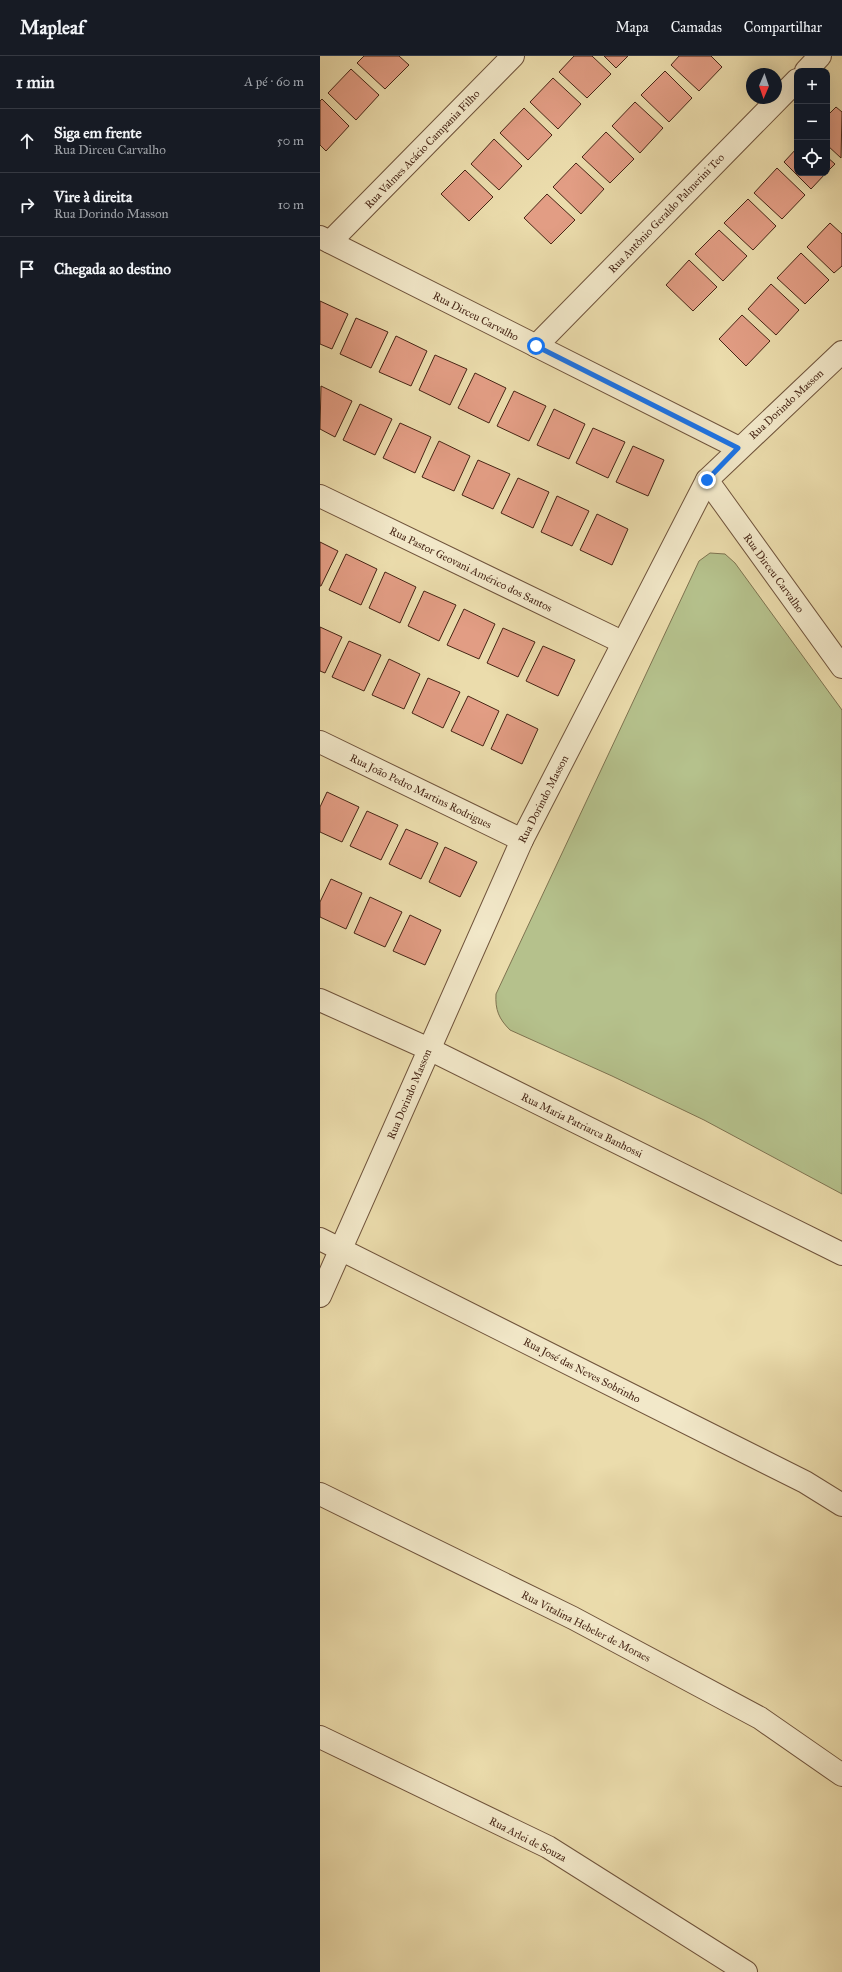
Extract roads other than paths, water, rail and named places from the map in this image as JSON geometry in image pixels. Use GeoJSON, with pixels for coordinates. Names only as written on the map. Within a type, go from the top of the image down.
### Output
{"type":"FeatureCollection","features":[{"type":"Feature","properties":{"kind":"street","name":"Rua Valmes Acácio Campania Filho"},"geometry":{"type":"LineString","coordinates":[[325,239],[513,56]]}},
{"type":"Feature","properties":{"kind":"street"},"geometry":{"type":"LineString","coordinates":[[809,68],[820,56]]}},
{"type":"Feature","properties":{"kind":"street","name":"Rua Antônio Geraldo Palmerini Teo"},"geometry":{"type":"LineString","coordinates":[[536,346],[794,83]]}},
{"type":"Feature","properties":{"kind":"street","name":"Rua Dirceu Carvalho"},"geometry":{"type":"LineString","coordinates":[[325,239],[738,448]]}},
{"type":"Feature","properties":{"kind":"street","name":"Rua Dorindo Masson"},"geometry":{"type":"LineString","coordinates":[[320,1296],[522,840],[622,642],[707,480],[738,448],[842,352]]}},
{"type":"Feature","properties":{"kind":"street","name":"Rua Dirceu Carvalho"},"geometry":{"type":"LineString","coordinates":[[707,480],[842,667]]}},
{"type":"Feature","properties":{"kind":"street","name":"Rua Pastor Geovani Américo dos Santos"},"geometry":{"type":"LineString","coordinates":[[320,496],[622,642]]}},
{"type":"Feature","properties":{"kind":"street","name":"Rua João Pedro Martins Rodrigues"},"geometry":{"type":"LineString","coordinates":[[320,742],[522,840]]}},
{"type":"Feature","properties":{"kind":"street","name":"Rua Maria Patriarca Banhossi"},"geometry":{"type":"LineString","coordinates":[[320,1000],[429,1049],[842,1254]]}},
{"type":"Feature","properties":{"kind":"street","name":"Rua José das Neves Sobrinho"},"geometry":{"type":"LineString","coordinates":[[320,1239],[805,1482],[842,1505]]}},
{"type":"Feature","properties":{"kind":"street","name":"Rua Vitalina Hebeler de Moraes"},"geometry":{"type":"LineString","coordinates":[[320,1494],[573,1618],[760,1718],[842,1775]]}},
{"type":"Feature","properties":{"kind":"street","name":"Rua Arlei de Souza"},"geometry":{"type":"LineString","coordinates":[[320,1737],[548,1847],[746,1972]]}}]}
